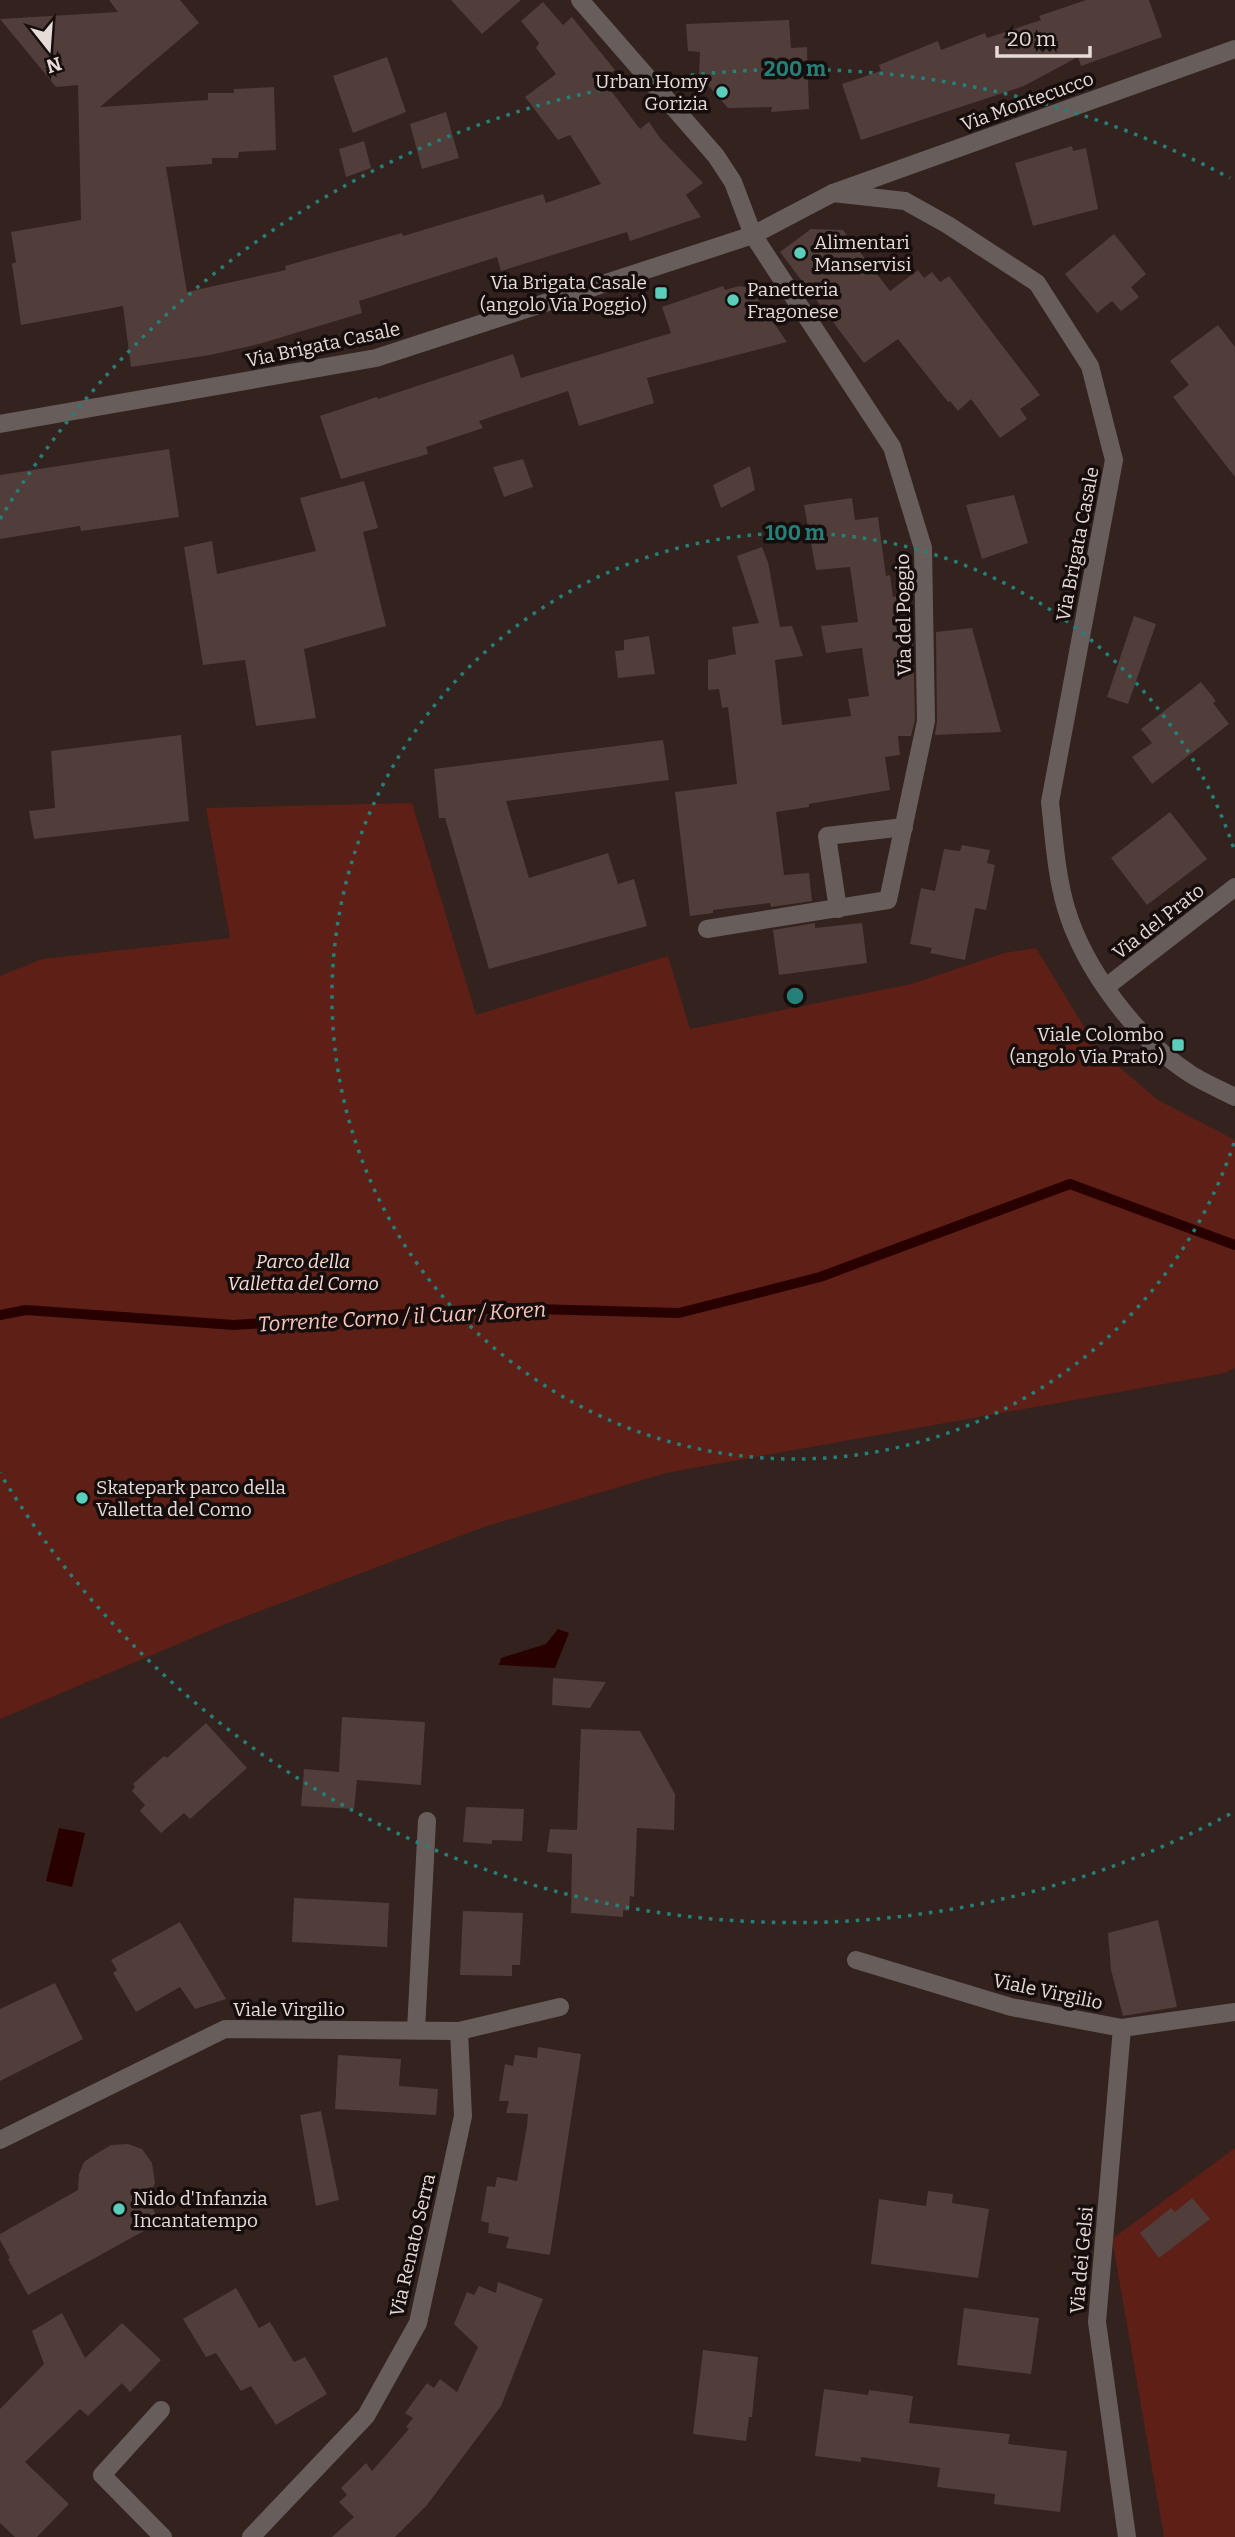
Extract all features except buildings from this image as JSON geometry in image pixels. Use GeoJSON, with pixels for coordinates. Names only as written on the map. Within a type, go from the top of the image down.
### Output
{"type":"FeatureCollection","features":[{"type":"Feature","properties":{"kind":"street","name":"Via del Poggio"},"geometry":{"type":"LineString","coordinates":[[580,0],[716,156],[733,182],[753,235],[892,447],[923,548],[926,721],[888,900],[707,929]]}},
{"type":"Feature","properties":{"kind":"street","name":"Via Montecucco"},"geometry":{"type":"LineString","coordinates":[[833,192],[1235,49]]}},
{"type":"Feature","properties":{"kind":"street","name":"Via Brigata Casale"},"geometry":{"type":"LineString","coordinates":[[0,424],[376,358],[753,235],[833,192],[905,201],[948,225],[1037,283],[1090,366],[1114,460],[1051,802],[1055,854],[1066,907],[1083,950],[1136,1029],[1191,1075],[1235,1097]]}},
{"type":"Feature","properties":{"kind":"street"},"geometry":{"type":"LineString","coordinates":[[838,909],[827,836],[904,827]]}},
{"type":"Feature","properties":{"kind":"street","name":"Via del Prato"},"geometry":{"type":"LineString","coordinates":[[1106,987],[1235,887]]}},
{"type":"Feature","properties":{"kind":"street"},"geometry":{"type":"LineString","coordinates":[[416,2030],[427,1821]]}},
{"type":"Feature","properties":{"kind":"street","name":"Viale Virgilio"},"geometry":{"type":"LineString","coordinates":[[856,1960],[1011,2007],[1122,2028],[1235,2011]]}},
{"type":"Feature","properties":{"kind":"street","name":"Viale Virgilio"},"geometry":{"type":"LineString","coordinates":[[0,2140],[225,2029],[459,2031],[560,2007]]}},
{"type":"Feature","properties":{"kind":"street","name":"Via dei Gelsi"},"geometry":{"type":"LineString","coordinates":[[1122,2028],[1097,2322],[1127,2537]]}},
{"type":"Feature","properties":{"kind":"street","name":"Via Renato Serra"},"geometry":{"type":"LineString","coordinates":[[251,2537],[366,2416],[418,2323],[463,2116],[459,2031]]}},
{"type":"Feature","properties":{"kind":"street"},"geometry":{"type":"LineString","coordinates":[[162,2410],[102,2475],[163,2537]]}},
{"type":"Feature","properties":{"kind":"green space","name":"Parco della Valletta del Corno"},"geometry":{"type":"Polygon","coordinates":[[[412,803],[476,1015],[668,956],[690,1029],[911,984],[1004,953],[1036,948],[1097,1048],[1158,1100],[1235,1140],[1235,1368],[1225,1373],[666,1473],[484,1527],[223,1625],[0,1719],[0,976],[42,959],[230,938],[206,808],[412,803]]]}},
{"type":"Feature","properties":{"kind":"green space"},"geometry":{"type":"Polygon","coordinates":[[[1235,2148],[1235,2537],[1164,2537],[1112,2239],[1235,2148]]]}},
{"type":"Feature","properties":{"kind":"shaded area"},"geometry":{"type":"Polygon","coordinates":[[[558,1629],[569,1633],[555,1668],[499,1665],[501,1658],[546,1644],[558,1629]]]}},
{"type":"Feature","properties":{"kind":"shaded area"},"geometry":{"type":"Polygon","coordinates":[[[59,1828],[85,1833],[72,1887],[46,1881],[59,1828]]]}},
{"type":"Feature","properties":{"kind":"waterway","name":"Torrente Corno / il Cuar / Koren"},"geometry":{"type":"LineString","coordinates":[[0,1315],[26,1310],[234,1325],[500,1308],[679,1313],[820,1277],[1070,1184],[1235,1245]]}},
{"type":"Feature","properties":{"kind":"place","name":"Urban Homy Gorizia"},"geometry":{"type":"Point","coordinates":[722,92]}},
{"type":"Feature","properties":{"kind":"place","name":"Alimentari Manservisi"},"geometry":{"type":"Point","coordinates":[800,253]}},
{"type":"Feature","properties":{"kind":"place","name":"Via Brigata Casale (angolo Via Poggio)"},"geometry":{"type":"Point","coordinates":[661,293]}},
{"type":"Feature","properties":{"kind":"place","name":"Panetteria Fragonese"},"geometry":{"type":"Point","coordinates":[733,300]}},
{"type":"Feature","properties":{"kind":"place","name":"Viale Colombo (angolo Via Prato)"},"geometry":{"type":"Point","coordinates":[1178,1045]}},
{"type":"Feature","properties":{"kind":"place","name":"Skatepark parco della Valletta del Corno"},"geometry":{"type":"Point","coordinates":[82,1498]}},
{"type":"Feature","properties":{"kind":"place","name":"Nido d'Infanzia Incantatempo"},"geometry":{"type":"Point","coordinates":[119,2209]}}]}
